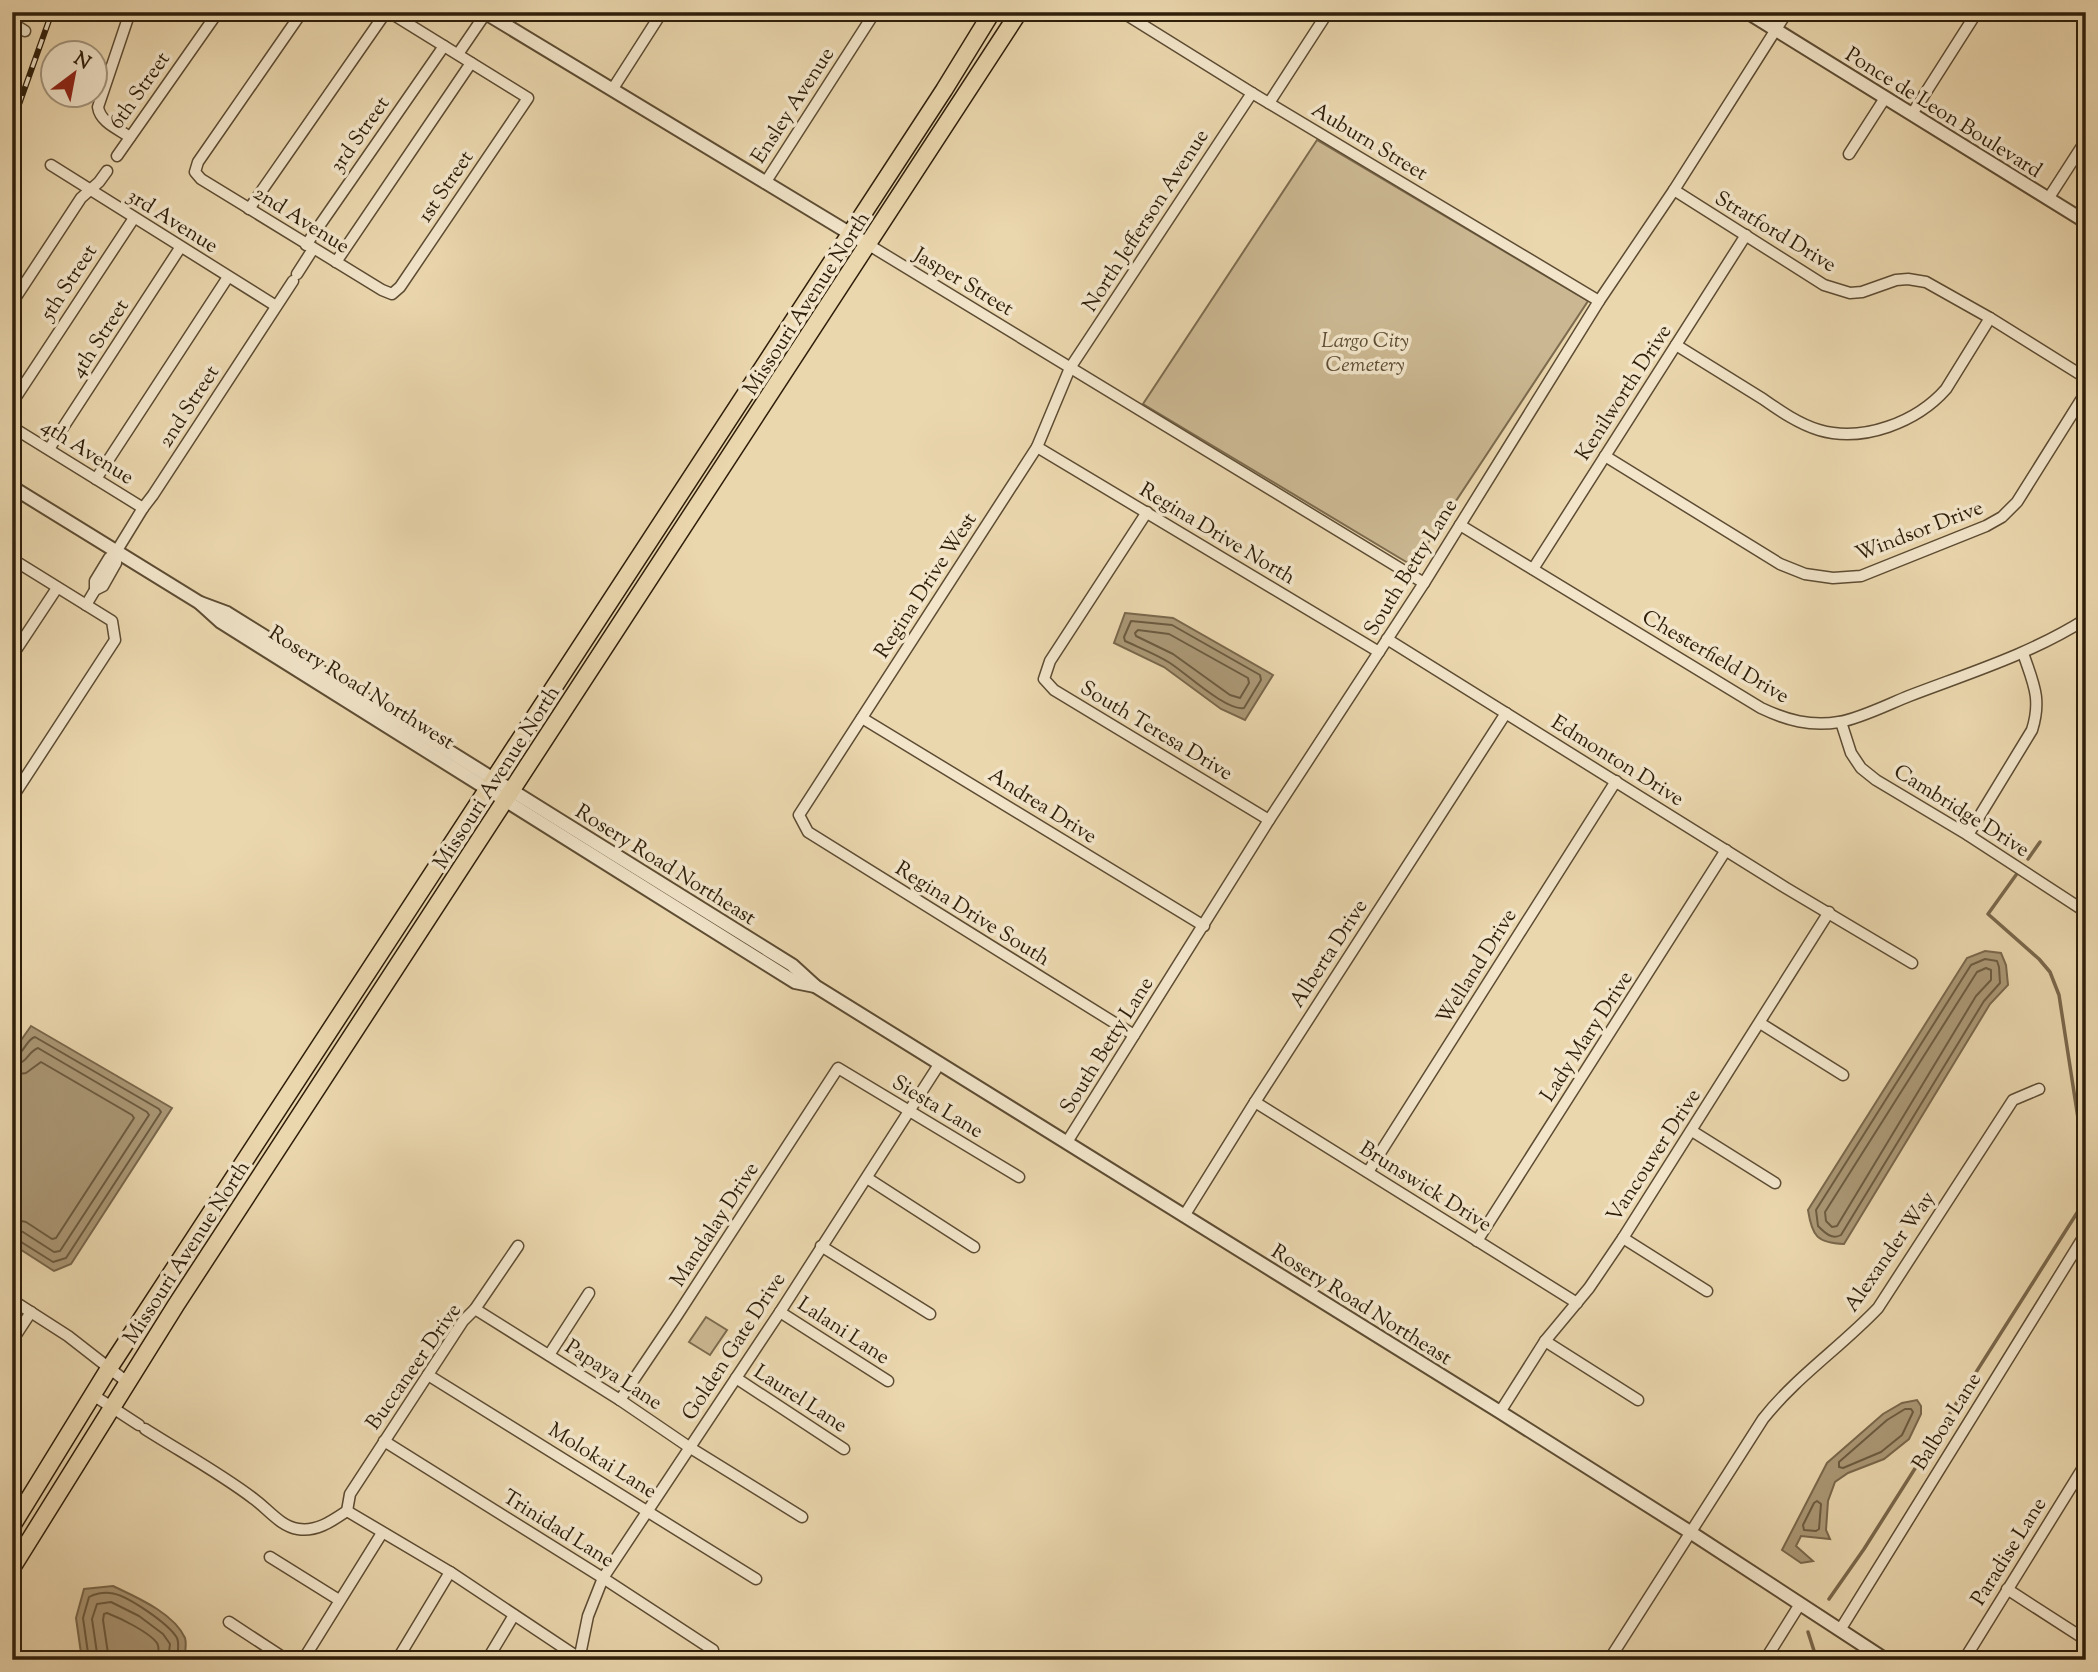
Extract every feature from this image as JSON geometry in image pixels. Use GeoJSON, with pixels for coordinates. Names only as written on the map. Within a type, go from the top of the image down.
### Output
{"type":"FeatureCollection","features":[{"type":"Feature","properties":{"kind":"main road","name":"Missouri Avenue North"},"geometry":{"type":"LineString","coordinates":[[12,1526],[108,1370],[944,90],[992,12]]}},
{"type":"Feature","properties":{"kind":"main road","name":"Missouri Avenue North"},"geometry":{"type":"LineString","coordinates":[[16,1562],[127,1382],[1019,12]]}},
{"type":"Feature","properties":{"kind":"main road"},"geometry":{"type":"LineString","coordinates":[[683,529],[685,506],[715,457],[730,418]]}},
{"type":"Feature","properties":{"kind":"main road"},"geometry":{"type":"LineString","coordinates":[[617,630],[626,601],[669,530],[671,507]]}},
{"type":"Feature","properties":{"kind":"main road"},"geometry":{"type":"LineString","coordinates":[[319,1087],[315,1080],[316,1072],[368,988],[366,973]]}},
{"type":"Feature","properties":{"kind":"main road"},"geometry":{"type":"LineString","coordinates":[[291,1089],[297,1103],[297,1121]]}},
{"type":"Feature","properties":{"kind":"main road"},"geometry":{"type":"LineString","coordinates":[[16,1562],[15,1540],[30,1514],[32,1494]]}},
{"type":"Feature","properties":{"kind":"street"},"geometry":{"type":"LineString","coordinates":[[130,12],[98,107],[99,114],[104,119],[130,137]]}},
{"type":"Feature","properties":{"kind":"street","name":"6th Street"},"geometry":{"type":"LineString","coordinates":[[117,156],[218,12]]}},
{"type":"Feature","properties":{"kind":"street","name":"2nd Avenue"},"geometry":{"type":"LineString","coordinates":[[302,12],[198,162],[195,172],[201,179],[309,247],[392,294]]}},
{"type":"Feature","properties":{"kind":"street"},"geometry":{"type":"LineString","coordinates":[[249,209],[388,12],[458,54],[471,63],[336,262]]}},
{"type":"Feature","properties":{"kind":"street"},"geometry":{"type":"LineString","coordinates":[[612,90],[662,12]]}},
{"type":"Feature","properties":{"kind":"street","name":"Ensley Avenue"},"geometry":{"type":"LineString","coordinates":[[765,183],[875,12]]}},
{"type":"Feature","properties":{"kind":"street","name":"Auburn Street"},"geometry":{"type":"LineString","coordinates":[[1122,12],[1599,301]]}},
{"type":"Feature","properties":{"kind":"street"},"geometry":{"type":"LineString","coordinates":[[1269,103],[1328,12]]}},
{"type":"Feature","properties":{"kind":"street","name":"Ponce de Leon Boulevard"},"geometry":{"type":"LineString","coordinates":[[1747,12],[2086,222]]}},
{"type":"Feature","properties":{"kind":"street","name":"South Betty Lane"},"geometry":{"type":"LineString","coordinates":[[1067,1142],[1269,820],[1424,583],[1599,301],[1674,190],[1787,12]]}},
{"type":"Feature","properties":{"kind":"street"},"geometry":{"type":"LineString","coordinates":[[1912,114],[1978,12]]}},
{"type":"Feature","properties":{"kind":"street"},"geometry":{"type":"LineString","coordinates":[[458,54],[485,13]]}},
{"type":"Feature","properties":{"kind":"street","name":"Jasper Street"},"geometry":{"type":"LineString","coordinates":[[485,13],[1424,583]]}},
{"type":"Feature","properties":{"kind":"street"},"geometry":{"type":"LineString","coordinates":[[12,23],[25,31]]}},
{"type":"Feature","properties":{"kind":"street","name":"3rd Street"},"geometry":{"type":"LineString","coordinates":[[309,247],[444,46]]}},
{"type":"Feature","properties":{"kind":"street","name":"1st Street"},"geometry":{"type":"LineString","coordinates":[[392,294],[400,287],[528,98],[471,63]]}},
{"type":"Feature","properties":{"kind":"street","name":"North Jefferson Avenue"},"geometry":{"type":"LineString","coordinates":[[1070,368],[1252,93]]}},
{"type":"Feature","properties":{"kind":"street"},"geometry":{"type":"LineString","coordinates":[[1849,154],[1885,98]]}},
{"type":"Feature","properties":{"kind":"street"},"geometry":{"type":"LineString","coordinates":[[2048,199],[2086,140]]}},
{"type":"Feature","properties":{"kind":"street","name":"3rd Avenue"},"geometry":{"type":"LineString","coordinates":[[51,166],[276,306]]}},
{"type":"Feature","properties":{"kind":"street"},"geometry":{"type":"LineString","coordinates":[[12,303],[80,198],[99,182],[107,171]]}},
{"type":"Feature","properties":{"kind":"street","name":"Stratford Drive"},"geometry":{"type":"LineString","coordinates":[[1674,190],[1824,285],[1850,293],[1896,281],[1926,282],[2086,378]]}},
{"type":"Feature","properties":{"kind":"street","name":"5th Street"},"geometry":{"type":"LineString","coordinates":[[12,403],[134,218]]}},
{"type":"Feature","properties":{"kind":"street","name":"Kenilworth Drive"},"geometry":{"type":"LineString","coordinates":[[1533,569],[1746,235]]}},
{"type":"Feature","properties":{"kind":"street","name":"2nd Street"},"geometry":{"type":"LineString","coordinates":[[86,605],[95,590],[103,586],[116,563],[116,552],[295,277],[309,247]]}},
{"type":"Feature","properties":{"kind":"street","name":"4th Street"},"geometry":{"type":"LineString","coordinates":[[49,449],[180,248]]}},
{"type":"Feature","properties":{"kind":"street"},"geometry":{"type":"LineString","coordinates":[[96,479],[228,277]]}},
{"type":"Feature","properties":{"kind":"street"},"geometry":{"type":"LineString","coordinates":[[1676,345],[1793,418],[1820,431],[1854,434],[1910,418],[1938,398],[1990,318]]}},
{"type":"Feature","properties":{"kind":"street","name":"Regina Drive West"},"geometry":{"type":"LineString","coordinates":[[799,816],[1037,447],[1070,368]]}},
{"type":"Feature","properties":{"kind":"street","name":"Windsor Drive"},"geometry":{"type":"LineString","coordinates":[[1605,456],[1789,568],[1805,574],[1833,578],[1861,576],[2003,517],[2017,502],[2086,392]]}},
{"type":"Feature","properties":{"kind":"street","name":"4th Avenue"},"geometry":{"type":"LineString","coordinates":[[12,427],[143,508]]}},
{"type":"Feature","properties":{"kind":"street","name":"Regina Drive North"},"geometry":{"type":"LineString","coordinates":[[1037,447],[1379,652]]}},
{"type":"Feature","properties":{"kind":"street","name":"Rosery Road Northwest"},"geometry":{"type":"LineString","coordinates":[[12,486],[200,603],[221,622],[490,784]]}},
{"type":"Feature","properties":{"kind":"street","name":"South Teresa Drive"},"geometry":{"type":"LineString","coordinates":[[1147,512],[1050,661],[1044,679],[1054,690],[1269,820]]}},
{"type":"Feature","properties":{"kind":"street","name":"Chesterfield Drive"},"geometry":{"type":"LineString","coordinates":[[1460,525],[1761,709],[1802,723],[1841,722],[2023,653],[2086,620]]}},
{"type":"Feature","properties":{"kind":"street"},"geometry":{"type":"LineString","coordinates":[[12,559],[112,621],[115,640],[12,798]]}},
{"type":"Feature","properties":{"kind":"street"},"geometry":{"type":"LineString","coordinates":[[12,656],[57,588]]}},
{"type":"Feature","properties":{"kind":"street","name":"Rosery Road Northwest"},"geometry":{"type":"LineString","coordinates":[[200,603],[227,612],[376,705],[490,784]]}},
{"type":"Feature","properties":{"kind":"street","name":"Edmonton Drive"},"geometry":{"type":"LineString","coordinates":[[1387,639],[1912,963]]}},
{"type":"Feature","properties":{"kind":"street"},"geometry":{"type":"LineString","coordinates":[[1968,835],[2035,722],[2037,695],[2023,653]]}},
{"type":"Feature","properties":{"kind":"street"},"geometry":{"type":"LineString","coordinates":[[311,678],[323,679],[362,703],[376,705]]}},
{"type":"Feature","properties":{"kind":"street","name":"Alberta Drive"},"geometry":{"type":"LineString","coordinates":[[1184,1216],[1506,713]]}},
{"type":"Feature","properties":{"kind":"street","name":"Andrea Drive"},"geometry":{"type":"LineString","coordinates":[[862,718],[1204,926]]}},
{"type":"Feature","properties":{"kind":"street","name":"Cambridge Drive"},"geometry":{"type":"LineString","coordinates":[[1841,722],[1851,753],[1861,768],[1876,780],[1968,835],[2086,912]]}},
{"type":"Feature","properties":{"kind":"street","name":"Welland Drive"},"geometry":{"type":"LineString","coordinates":[[1368,1172],[1616,781]]}},
{"type":"Feature","properties":{"kind":"street","name":"Rosery Road Northeast"},"geometry":{"type":"LineString","coordinates":[[490,784],[792,965],[815,986],[1500,1412],[1886,1660]]}},
{"type":"Feature","properties":{"kind":"street","name":"Regina Drive South"},"geometry":{"type":"LineString","coordinates":[[799,816],[808,832],[818,839],[1134,1035]]}},
{"type":"Feature","properties":{"kind":"street","name":"Lady Mary Drive"},"geometry":{"type":"LineString","coordinates":[[1477,1241],[1727,850]]}},
{"type":"Feature","properties":{"kind":"street","name":"Vancouver Drive"},"geometry":{"type":"LineString","coordinates":[[1500,1412],[1545,1341],[1577,1303],[1623,1238],[1829,912]]}},
{"type":"Feature","properties":{"kind":"street"},"geometry":{"type":"LineString","coordinates":[[1760,1023],[1843,1075]]}},
{"type":"Feature","properties":{"kind":"street","name":"Golden Gate Drive"},"geometry":{"type":"LineString","coordinates":[[347,1511],[450,1572],[580,1659],[588,1616],[603,1578],[780,1312],[940,1063]]}},
{"type":"Feature","properties":{"kind":"street","name":"Siesta Lane"},"geometry":{"type":"LineString","coordinates":[[838,1068],[1019,1177]]}},
{"type":"Feature","properties":{"kind":"street","name":"Mandalay Drive"},"geometry":{"type":"LineString","coordinates":[[621,1400],[838,1068]]}},
{"type":"Feature","properties":{"kind":"street","name":"Alexander Way"},"geometry":{"type":"LineString","coordinates":[[1609,1660],[1770,1409],[1795,1382],[1856,1331],[1878,1308],[2013,1100],[2039,1089]]}},
{"type":"Feature","properties":{"kind":"street","name":"Brunswick Drive"},"geometry":{"type":"LineString","coordinates":[[1255,1102],[1577,1303]]}},
{"type":"Feature","properties":{"kind":"street"},"geometry":{"type":"LineString","coordinates":[[1692,1131],[1775,1183]]}},
{"type":"Feature","properties":{"kind":"street"},"geometry":{"type":"LineString","coordinates":[[867,1178],[974,1247]]}},
{"type":"Feature","properties":{"kind":"street","name":"Balboa Lane"},"geometry":{"type":"LineString","coordinates":[[1840,1630],[2086,1233]]}},
{"type":"Feature","properties":{"kind":"street"},"geometry":{"type":"LineString","coordinates":[[1623,1238],[1707,1291]]}},
{"type":"Feature","properties":{"kind":"street","name":"Buccaneer Drive"},"geometry":{"type":"LineString","coordinates":[[347,1511],[350,1494],[384,1441],[463,1321],[475,1310],[518,1246]]}},
{"type":"Feature","properties":{"kind":"street"},"geometry":{"type":"LineString","coordinates":[[821,1247],[930,1314]]}},
{"type":"Feature","properties":{"kind":"street"},"geometry":{"type":"LineString","coordinates":[[549,1355],[589,1293]]}},
{"type":"Feature","properties":{"kind":"street"},"geometry":{"type":"LineString","coordinates":[[12,1300],[68,1336],[108,1370],[127,1382]]}},
{"type":"Feature","properties":{"kind":"street","name":"Papaya Lane"},"geometry":{"type":"LineString","coordinates":[[475,1310],[802,1517]]}},
{"type":"Feature","properties":{"kind":"street"},"geometry":{"type":"LineString","coordinates":[[12,1341],[31,1312]]}},
{"type":"Feature","properties":{"kind":"street","name":"Lalani Lane"},"geometry":{"type":"LineString","coordinates":[[780,1312],[888,1381]]}},
{"type":"Feature","properties":{"kind":"street"},"geometry":{"type":"LineString","coordinates":[[1545,1341],[1638,1400]]}},
{"type":"Feature","properties":{"kind":"street","name":"Molokai Lane"},"geometry":{"type":"LineString","coordinates":[[428,1375],[757,1579]]}},
{"type":"Feature","properties":{"kind":"street","name":"Laurel Lane"},"geometry":{"type":"LineString","coordinates":[[736,1378],[844,1449]]}},
{"type":"Feature","properties":{"kind":"street"},"geometry":{"type":"LineString","coordinates":[[93,1395],[254,1498],[280,1521],[296,1529],[312,1530],[326,1525],[347,1511]]}},
{"type":"Feature","properties":{"kind":"street","name":"Trinidad Lane"},"geometry":{"type":"LineString","coordinates":[[384,1441],[713,1650]]}},
{"type":"Feature","properties":{"kind":"street","name":"Paradise Lane"},"geometry":{"type":"LineString","coordinates":[[1964,1660],[2086,1463]]}},
{"type":"Feature","properties":{"kind":"street"},"geometry":{"type":"LineString","coordinates":[[303,1660],[382,1533]]}},
{"type":"Feature","properties":{"kind":"street"},"geometry":{"type":"LineString","coordinates":[[270,1557],[339,1600]]}},
{"type":"Feature","properties":{"kind":"street"},"geometry":{"type":"LineString","coordinates":[[397,1660],[450,1572]]}},
{"type":"Feature","properties":{"kind":"street"},"geometry":{"type":"LineString","coordinates":[[2007,1589],[2086,1640]]}},
{"type":"Feature","properties":{"kind":"street"},"geometry":{"type":"LineString","coordinates":[[1765,1660],[1800,1604]]}},
{"type":"Feature","properties":{"kind":"street"},"geometry":{"type":"LineString","coordinates":[[487,1660],[514,1615]]}},
{"type":"Feature","properties":{"kind":"street"},"geometry":{"type":"LineString","coordinates":[[229,1622],[287,1660]]}},
{"type":"Feature","properties":{"kind":"green space","name":"Largo City Cemetery"},"geometry":{"type":"Polygon","coordinates":[[[1317,140],[1588,301],[1413,566],[1143,404],[1317,140]]]}},
{"type":"Feature","properties":{"kind":"green space"},"geometry":{"type":"Polygon","coordinates":[[[706,1317],[727,1330],[710,1355],[689,1342],[706,1317]]]}},
{"type":"Feature","properties":{"kind":"water"},"geometry":{"type":"Polygon","coordinates":[[[1125,613],[1173,618],[1273,675],[1245,720],[1221,709],[1164,667],[1114,643],[1125,613]]]}},
{"type":"Feature","properties":{"kind":"water"},"geometry":{"type":"Polygon","coordinates":[[[1985,951],[2001,953],[2006,965],[2008,985],[1990,1004],[1844,1244],[1822,1240],[1814,1232],[1808,1210],[1967,958],[1985,951]]]}},
{"type":"Feature","properties":{"kind":"water"},"geometry":{"type":"Polygon","coordinates":[[[31,1026],[172,1108],[71,1264],[54,1271],[12,1244],[12,1053],[31,1026]]]}},
{"type":"Feature","properties":{"kind":"water"},"geometry":{"type":"Polygon","coordinates":[[[1917,1400],[1921,1406],[1921,1414],[1909,1439],[1884,1459],[1848,1473],[1835,1482],[1828,1501],[1826,1530],[1830,1539],[1801,1536],[1796,1546],[1813,1561],[1801,1563],[1782,1550],[1827,1463],[1883,1414],[1902,1403],[1917,1400]]]}},
{"type":"Feature","properties":{"kind":"water"},"geometry":{"type":"Polygon","coordinates":[[[113,1586],[154,1607],[180,1629],[185,1638],[184,1660],[82,1660],[76,1618],[84,1589],[113,1586]]]}},
{"type":"Feature","properties":{"kind":"waterway"},"geometry":{"type":"LineString","coordinates":[[2028,859],[2040,842]]}},
{"type":"Feature","properties":{"kind":"waterway"},"geometry":{"type":"LineString","coordinates":[[2016,875],[1988,914],[2039,959],[2050,972],[2059,995],[2086,1170]]}},
{"type":"Feature","properties":{"kind":"waterway"},"geometry":{"type":"LineString","coordinates":[[1829,1599],[1864,1549],[2086,1195]]}},
{"type":"Feature","properties":{"kind":"waterway"},"geometry":{"type":"LineString","coordinates":[[1808,1632],[1817,1660]]}},
{"type":"Feature","properties":{"kind":"railway"},"geometry":{"type":"LineString","coordinates":[[12,124],[52,12]]}}]}
